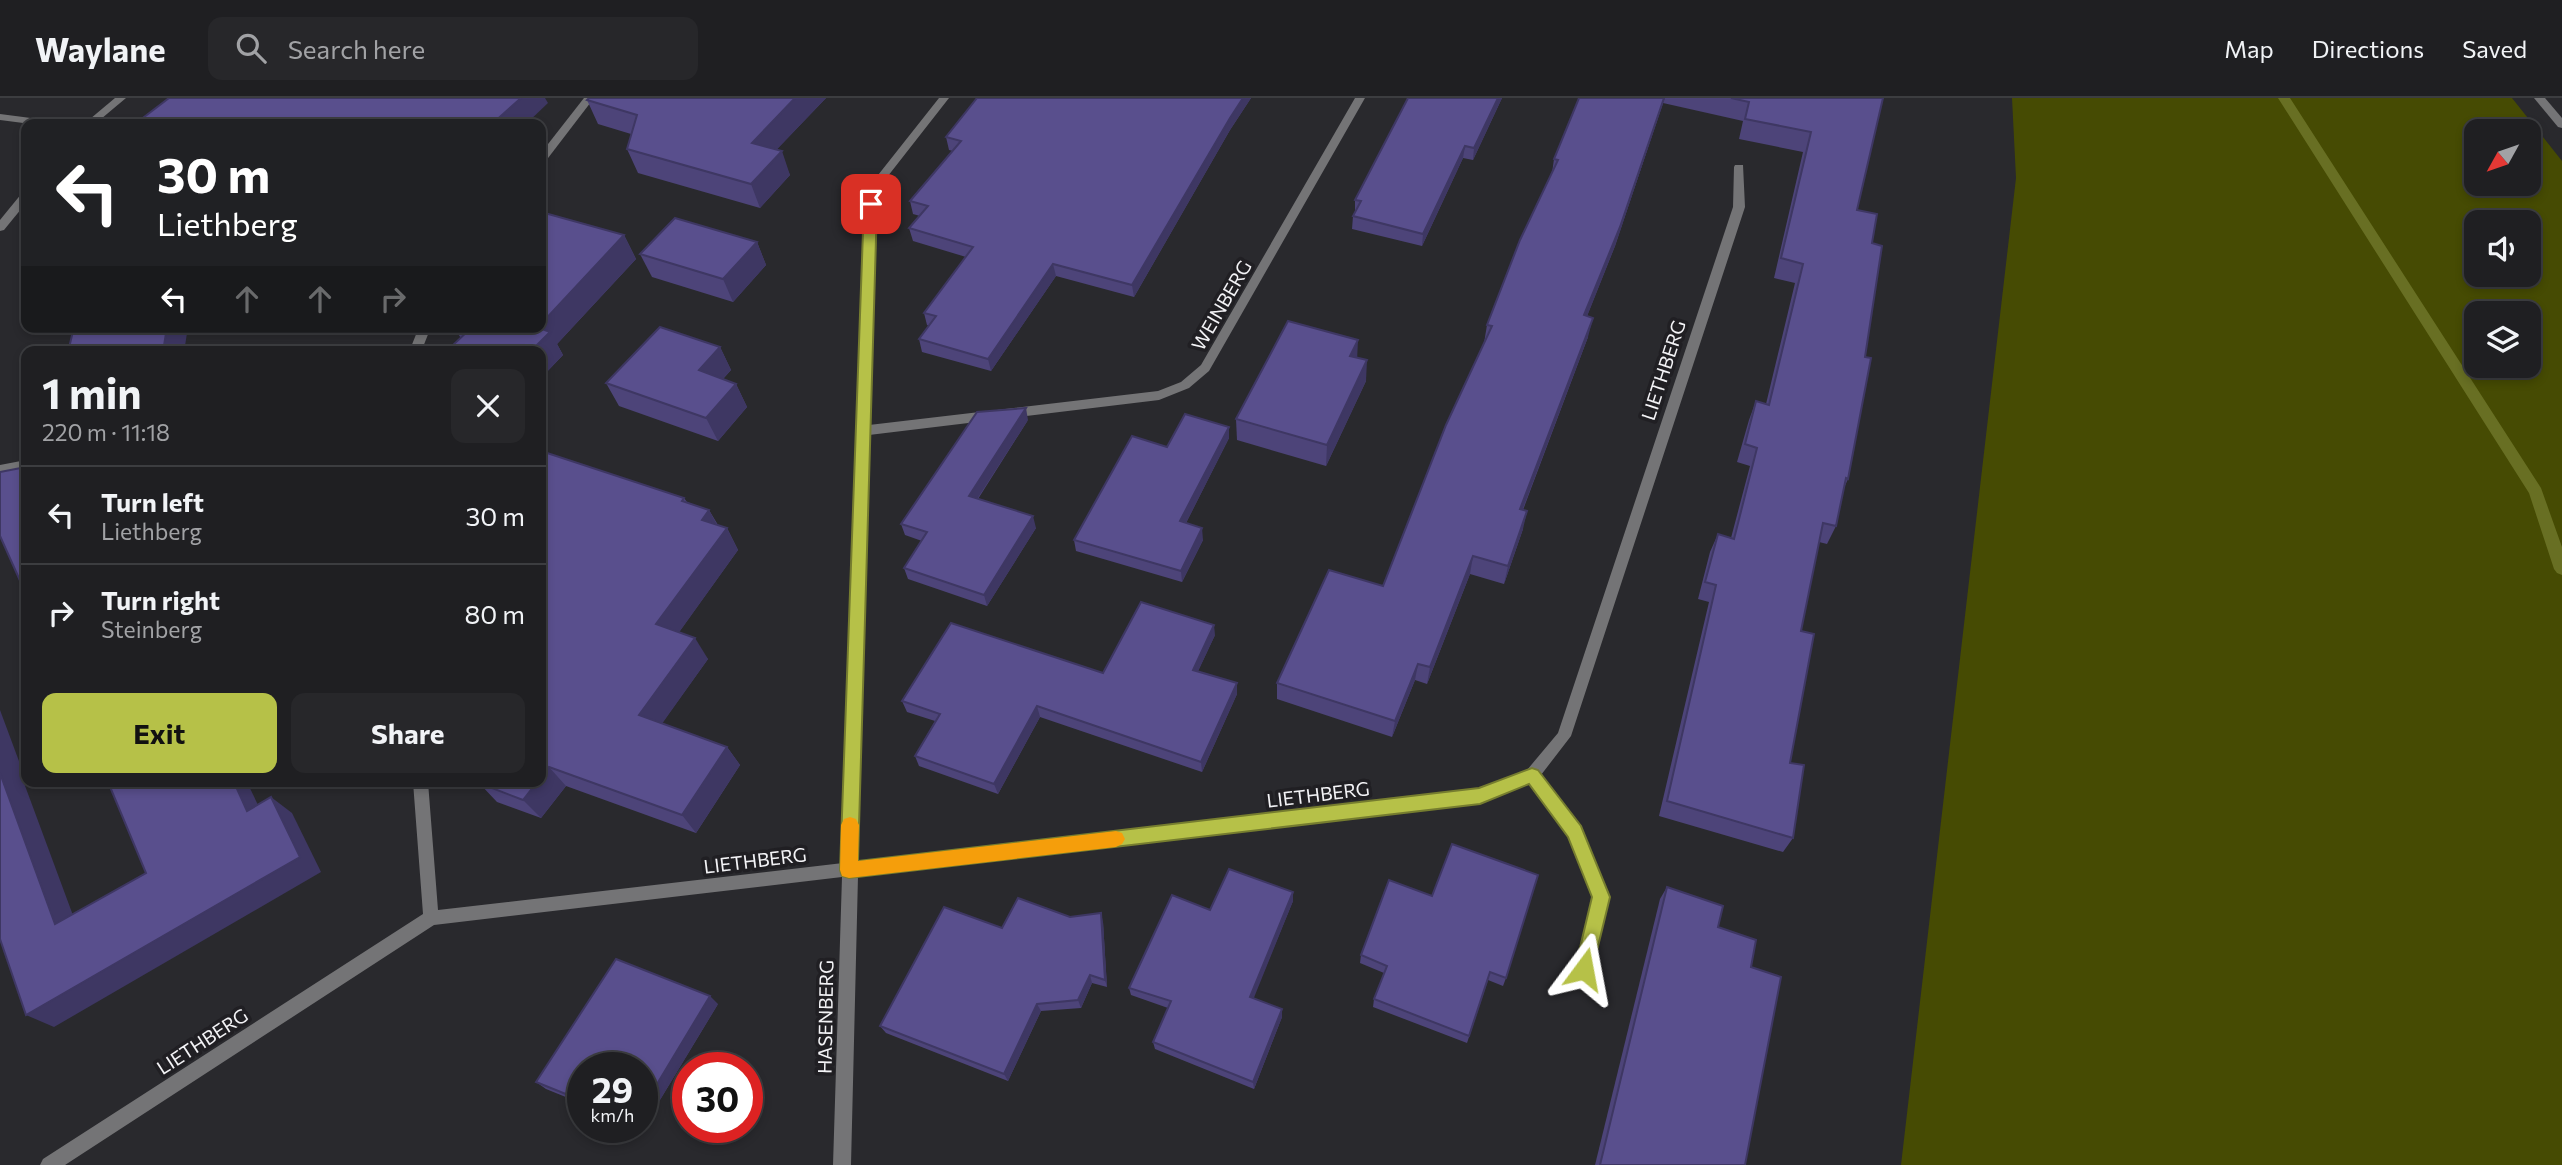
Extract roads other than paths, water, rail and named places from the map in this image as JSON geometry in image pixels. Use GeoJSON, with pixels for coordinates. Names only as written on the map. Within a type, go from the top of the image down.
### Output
{"type":"FeatureCollection","features":[{"type":"Feature","properties":{"kind":"street"},"geometry":{"type":"LineString","coordinates":[[95,119],[121,98]]}},
{"type":"Feature","properties":{"kind":"street"},"geometry":{"type":"LineString","coordinates":[[546,153],[590,98]]}},
{"type":"Feature","properties":{"kind":"street","name":"HASENBERG"},"geometry":{"type":"LineString","coordinates":[[842,1165],[861,431],[872,189],[944,98]]}},
{"type":"Feature","properties":{"kind":"street","name":"WEINBERG"},"geometry":{"type":"LineString","coordinates":[[861,431],[1159,395],[1185,385],[1205,368],[1360,98]]}},
{"type":"Feature","properties":{"kind":"street"},"geometry":{"type":"LineString","coordinates":[[2539,98],[2562,125]]}},
{"type":"Feature","properties":{"kind":"street"},"geometry":{"type":"LineString","coordinates":[[0,117],[21,120]]}},
{"type":"Feature","properties":{"kind":"street","name":"LIETHBERG"},"geometry":{"type":"LineString","coordinates":[[49,1165],[431,918],[1480,796],[1532,775],[1564,736],[1739,207],[1739,167]]}},
{"type":"Feature","properties":{"kind":"street"},"geometry":{"type":"LineString","coordinates":[[0,227],[21,202]]}},
{"type":"Feature","properties":{"kind":"street"},"geometry":{"type":"LineString","coordinates":[[0,471],[21,466]]}},
{"type":"Feature","properties":{"kind":"street"},"geometry":{"type":"LineString","coordinates":[[1532,775],[1575,832],[1601,897],[1584,969]]}},
{"type":"Feature","properties":{"kind":"street"},"geometry":{"type":"LineString","coordinates":[[420,787],[431,918]]}},
{"type":"Feature","properties":{"kind":"waterway"},"geometry":{"type":"LineString","coordinates":[[2284,98],[2536,492],[2562,569]]}}]}
